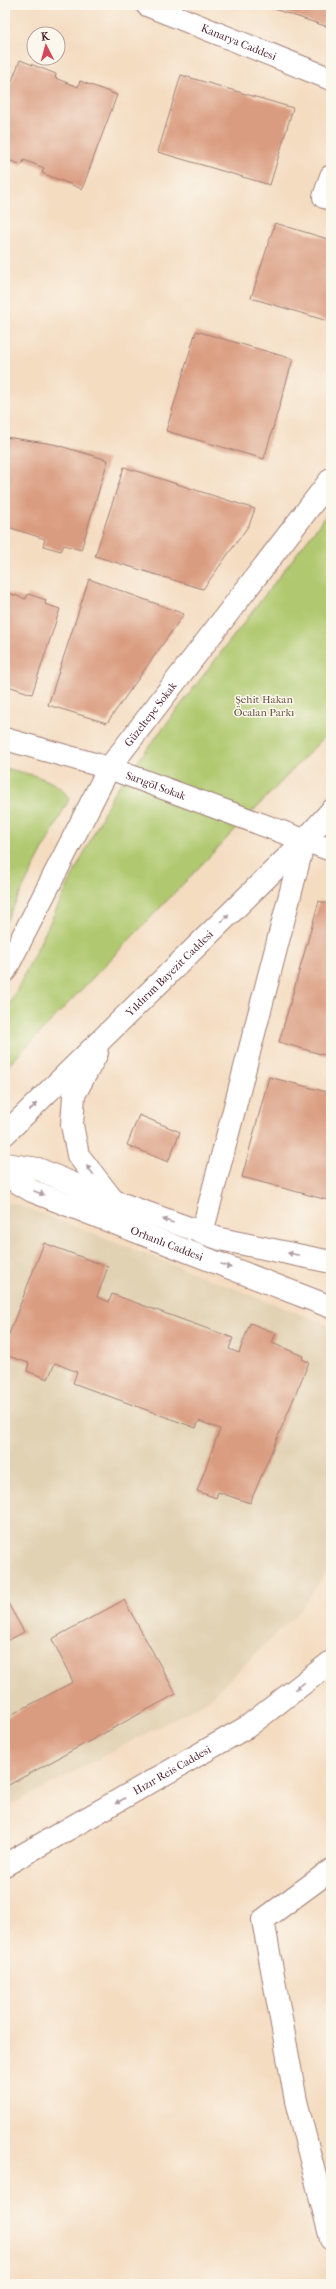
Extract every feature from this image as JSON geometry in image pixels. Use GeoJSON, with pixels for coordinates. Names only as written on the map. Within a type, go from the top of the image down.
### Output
{"type":"FeatureCollection","features":[{"type":"Feature","properties":{"kind":"street","name":"Kanarya Caddesi"},"geometry":{"type":"LineString","coordinates":[[152,6],[331,79]]}},
{"type":"Feature","properties":{"kind":"street"},"geometry":{"type":"LineString","coordinates":[[331,176],[324,197],[331,200]]}},
{"type":"Feature","properties":{"kind":"street","name":"Güzeltepe Sokak"},"geometry":{"type":"LineString","coordinates":[[5,971],[110,768],[328,489]]}},
{"type":"Feature","properties":{"kind":"street","name":"Sarıgöl Sokak"},"geometry":{"type":"LineString","coordinates":[[5,739],[110,768],[331,850]]}},
{"type":"Feature","properties":{"kind":"street","name":"Yıldırım Bayezit Caddesi"},"geometry":{"type":"LineString","coordinates":[[5,1134],[304,841],[331,811]]}},
{"type":"Feature","properties":{"kind":"street"},"geometry":{"type":"LineString","coordinates":[[202,1233],[304,841]]}},
{"type":"Feature","properties":{"kind":"street"},"geometry":{"type":"LineString","coordinates":[[107,1034],[74,1095],[72,1125],[78,1155],[114,1201]]}},
{"type":"Feature","properties":{"kind":"street"},"geometry":{"type":"LineString","coordinates":[[5,1164],[38,1169],[114,1201],[220,1239],[331,1262]]}},
{"type":"Feature","properties":{"kind":"street","name":"Orhanlı Caddesi"},"geometry":{"type":"LineString","coordinates":[[5,1175],[32,1191],[331,1307]]}},
{"type":"Feature","properties":{"kind":"street","name":"Hızır Reis Caddesi"},"geometry":{"type":"LineString","coordinates":[[5,1865],[247,1727],[331,1662]]}},
{"type":"Feature","properties":{"kind":"street"},"geometry":{"type":"LineString","coordinates":[[331,1870],[262,1920],[296,2102],[331,2239]]}},
{"type":"Feature","properties":{"kind":"shaded area"},"geometry":{"type":"Polygon","coordinates":[[[13,1203],[331,1326],[331,1565],[300,1611],[206,1702],[5,1808],[5,1204],[13,1203]]]}},
{"type":"Feature","properties":{"kind":"green space","name":"Şehit Hakan Öcalan Parkı"},"geometry":{"type":"Polygon","coordinates":[[[331,509],[331,730],[5,1069],[5,1014],[114,792],[331,509]]]}},
{"type":"Feature","properties":{"kind":"green space"},"geometry":{"type":"Polygon","coordinates":[[[5,768],[32,775],[50,782],[64,792],[69,799],[5,923],[5,768]]]}},
{"type":"Feature","properties":{"kind":"building"},"geometry":{"type":"Polygon","coordinates":[[[262,5],[331,5],[331,28],[262,5]]]}},
{"type":"Feature","properties":{"kind":"building"},"geometry":{"type":"Polygon","coordinates":[[[20,60],[26,62],[26,66],[35,66],[56,74],[55,78],[78,87],[80,81],[117,95],[82,189],[42,173],[44,168],[24,160],[22,165],[5,159],[5,99],[20,60]]]}},
{"type":"Feature","properties":{"kind":"building"},"geometry":{"type":"Polygon","coordinates":[[[181,75],[293,108],[270,185],[158,152],[181,75]]]}},
{"type":"Feature","properties":{"kind":"building"},"geometry":{"type":"Polygon","coordinates":[[[275,223],[331,240],[331,322],[251,298],[275,223]]]}},
{"type":"Feature","properties":{"kind":"building"},"geometry":{"type":"Polygon","coordinates":[[[196,331],[293,359],[264,459],[166,431],[196,331]]]}},
{"type":"Feature","properties":{"kind":"building"},"geometry":{"type":"Polygon","coordinates":[[[5,437],[53,444],[108,460],[81,550],[64,545],[61,551],[43,546],[45,539],[5,526],[5,437]]]}},
{"type":"Feature","properties":{"kind":"building"},"geometry":{"type":"Polygon","coordinates":[[[124,467],[255,509],[249,525],[203,589],[95,556],[124,467]]]}},
{"type":"Feature","properties":{"kind":"building"},"geometry":{"type":"Polygon","coordinates":[[[89,579],[184,614],[107,723],[48,705],[89,579]]]}},
{"type":"Feature","properties":{"kind":"building"},"geometry":{"type":"Polygon","coordinates":[[[5,592],[26,599],[28,594],[46,600],[45,604],[60,609],[32,694],[5,685],[5,592]]]}},
{"type":"Feature","properties":{"kind":"building"},"geometry":{"type":"Polygon","coordinates":[[[319,901],[331,905],[331,1057],[279,1042],[319,901]]]}},
{"type":"Feature","properties":{"kind":"building"},"geometry":{"type":"Polygon","coordinates":[[[269,1077],[331,1093],[331,1201],[242,1177],[269,1077]]]}},
{"type":"Feature","properties":{"kind":"building"},"geometry":{"type":"Polygon","coordinates":[[[139,1115],[180,1132],[168,1162],[127,1145],[139,1115]]]}},
{"type":"Feature","properties":{"kind":"building"},"geometry":{"type":"Polygon","coordinates":[[[44,1243],[108,1267],[97,1297],[109,1302],[112,1294],[233,1338],[229,1349],[239,1353],[250,1323],[276,1333],[272,1343],[303,1356],[302,1359],[309,1362],[250,1503],[218,1492],[216,1498],[197,1491],[220,1429],[199,1421],[196,1428],[73,1383],[77,1372],[55,1363],[48,1379],[27,1371],[29,1363],[5,1355],[5,1344],[44,1243]]]}},
{"type":"Feature","properties":{"kind":"building"},"geometry":{"type":"Polygon","coordinates":[[[5,1598],[24,1632],[5,1642],[5,1598]]]}},
{"type":"Feature","properties":{"kind":"building"},"geometry":{"type":"Polygon","coordinates":[[[124,1600],[176,1694],[5,1787],[5,1718],[73,1682],[52,1639],[124,1600]]]}}]}
